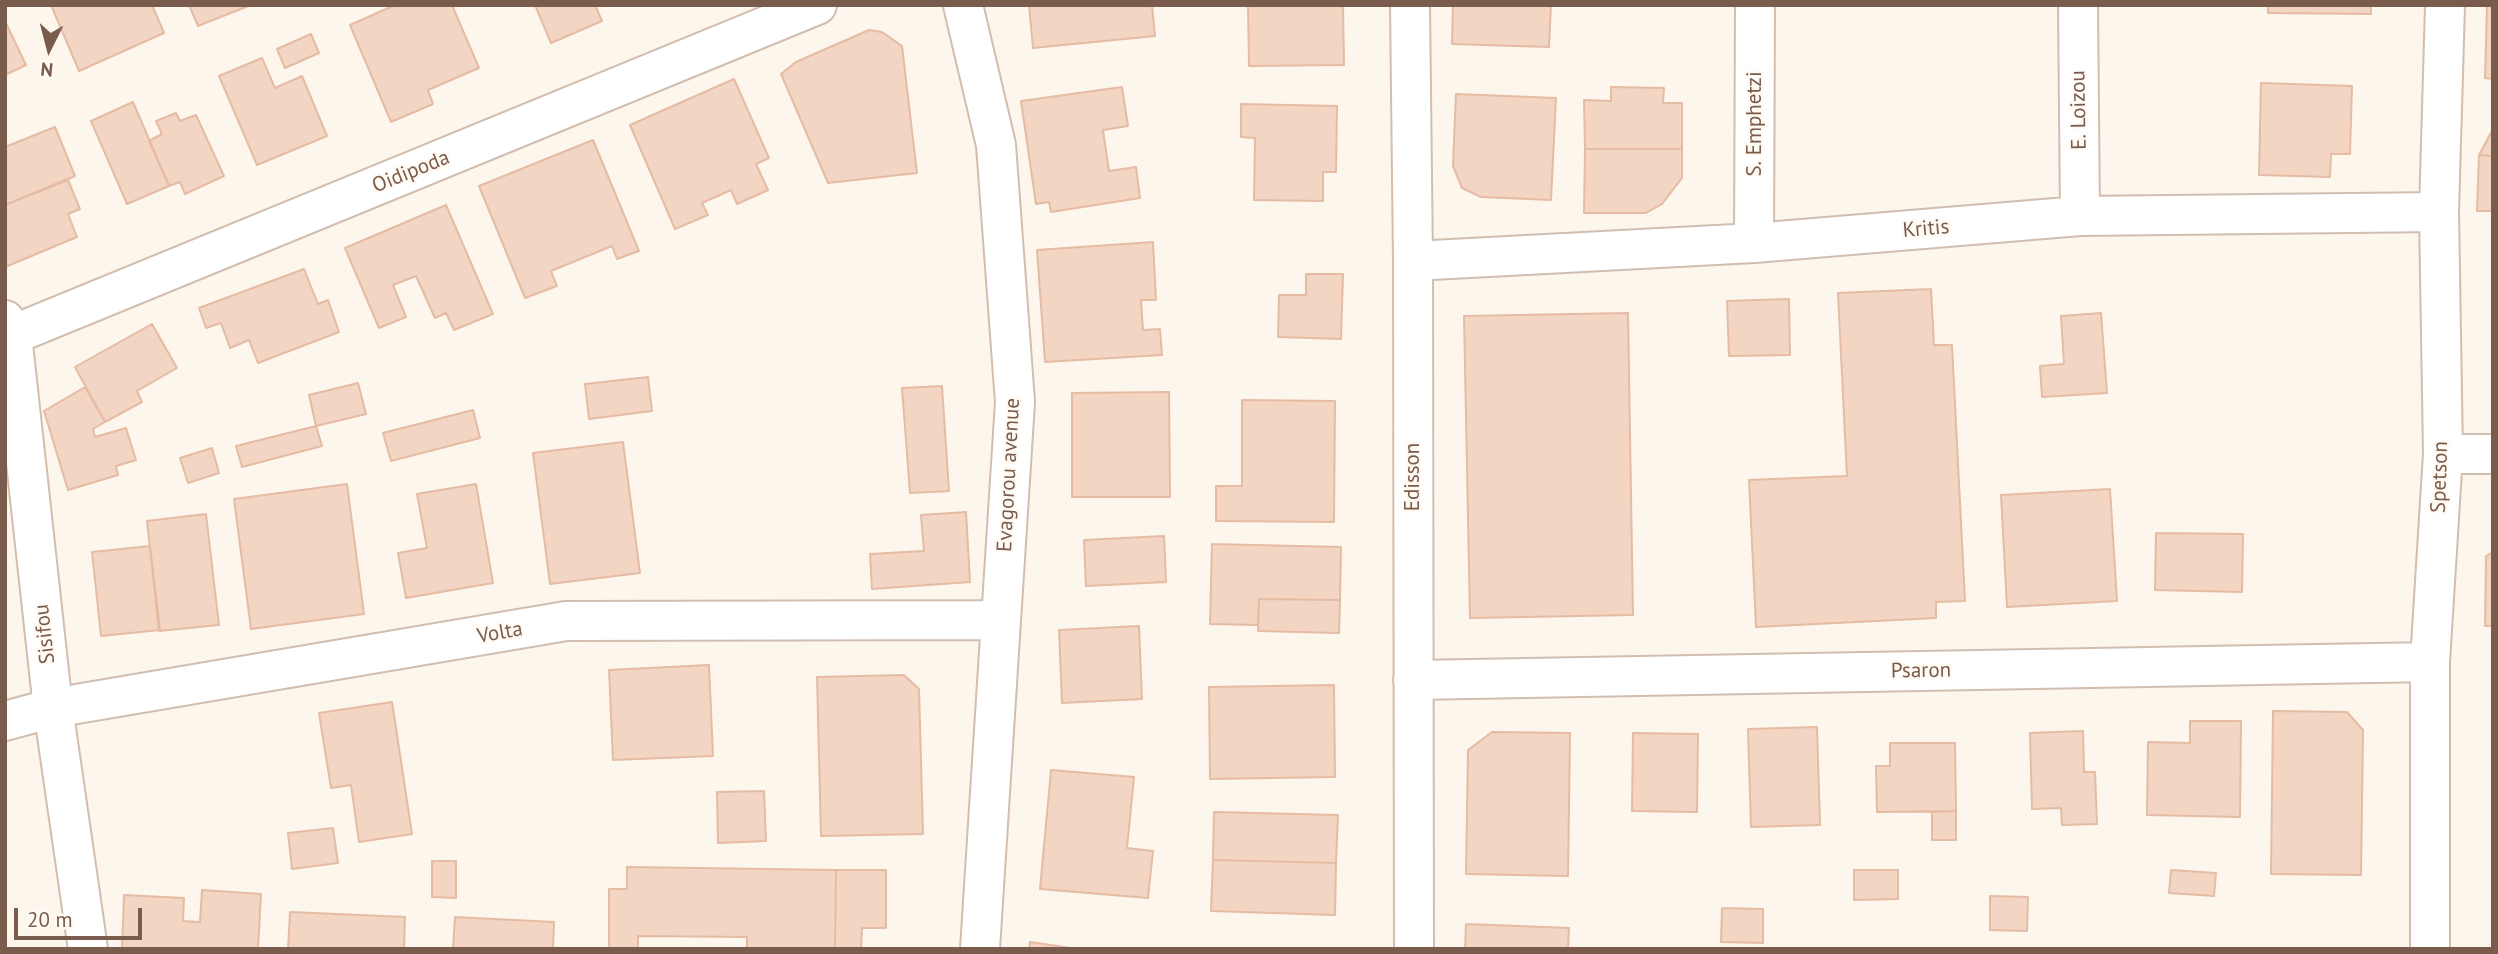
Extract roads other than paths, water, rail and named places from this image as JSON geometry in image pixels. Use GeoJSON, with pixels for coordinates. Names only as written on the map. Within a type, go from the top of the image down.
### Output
{"type":"FeatureCollection","features":[{"type":"Feature","properties":{"kind":"street","name":"Oidipoda"},"geometry":{"type":"LineString","coordinates":[[7,331],[817,5]]}},
{"type":"Feature","properties":{"kind":"street","name":"Evagorou avenue"},"geometry":{"type":"LineString","coordinates":[[963,5],[996,145],[1015,402],[980,949]]}},
{"type":"Feature","properties":{"kind":"street","name":"Edisson"},"geometry":{"type":"LineString","coordinates":[[1410,5],[1414,949]]}},
{"type":"Feature","properties":{"kind":"street","name":"S. Emphetzi"},"geometry":{"type":"LineString","coordinates":[[1754,243],[1755,5]]}},
{"type":"Feature","properties":{"kind":"street","name":"E. Loizou"},"geometry":{"type":"LineString","coordinates":[[2078,5],[2080,216]]}},
{"type":"Feature","properties":{"kind":"street","name":"Spetson"},"geometry":{"type":"LineString","coordinates":[[2430,949],[2430,662],[2443,454],[2439,212],[2445,5]]}},
{"type":"Feature","properties":{"kind":"street","name":"Kritis"},"geometry":{"type":"LineString","coordinates":[[1413,261],[1754,243],[2080,216],[2439,212]]}},
{"type":"Feature","properties":{"kind":"street","name":"Sisifou"},"geometry":{"type":"LineString","coordinates":[[7,331],[53,708],[88,949]]}},
{"type":"Feature","properties":{"kind":"street"},"geometry":{"type":"LineString","coordinates":[[2443,454],[2493,454]]}},
{"type":"Feature","properties":{"kind":"street","name":"Volta"},"geometry":{"type":"LineString","coordinates":[[5,721],[53,708],[566,621],[1001,620]]}},
{"type":"Feature","properties":{"kind":"street","name":"Psaron"},"geometry":{"type":"LineString","coordinates":[[1413,680],[2430,662]]}}]}
